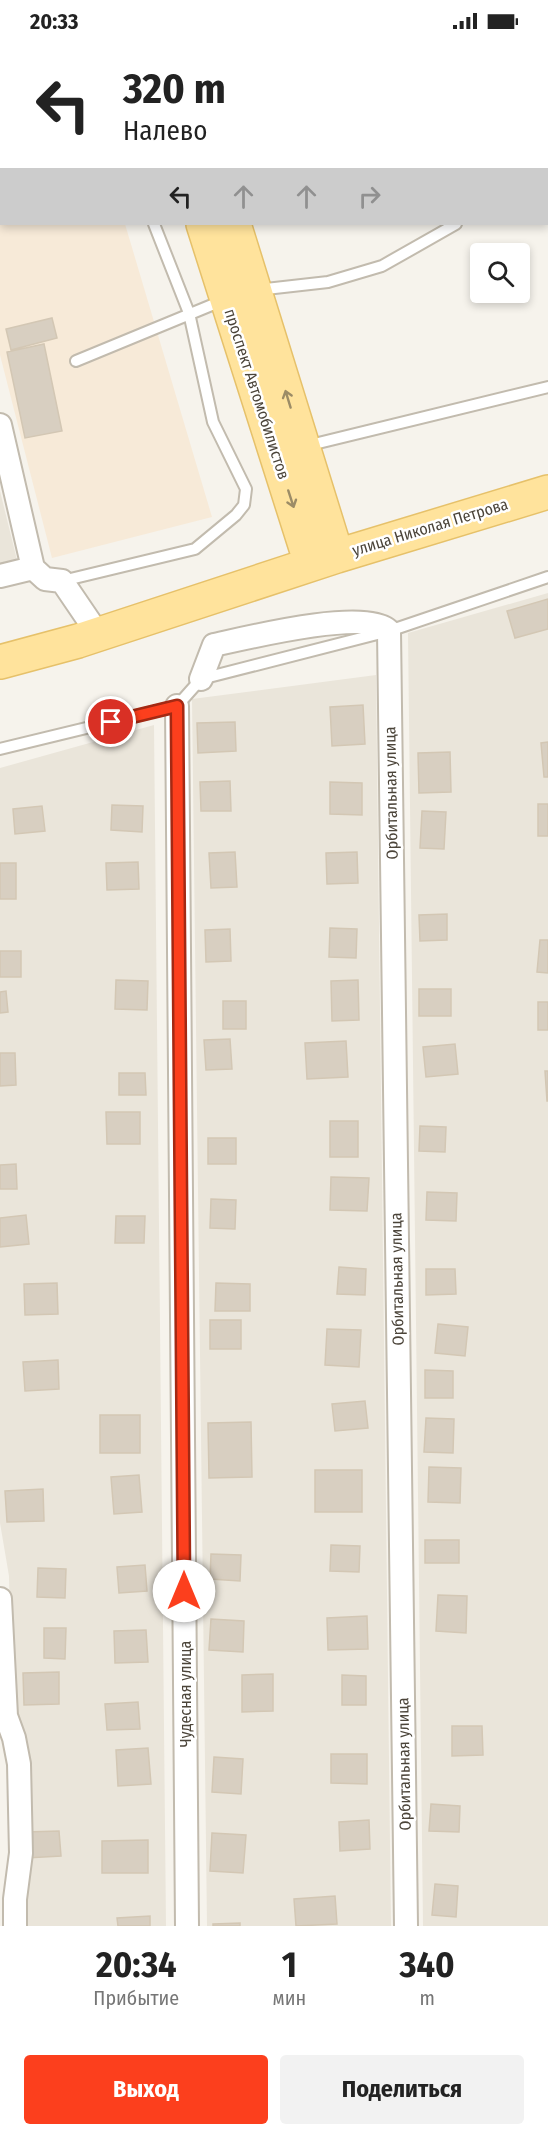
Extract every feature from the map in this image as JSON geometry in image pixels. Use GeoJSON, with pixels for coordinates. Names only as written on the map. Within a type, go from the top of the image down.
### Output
{"type":"FeatureCollection","features":[{"type":"Feature","properties":{"kind":"main road","name":"проспект Автомобилистов"},"geometry":{"type":"LineString","coordinates":[[204,225],[241,294],[303,447],[324,560]]}},
{"type":"Feature","properties":{"kind":"main road","name":"проспект Автомобилистов"},"geometry":{"type":"LineString","coordinates":[[234,225],[241,294],[324,560]]}},
{"type":"Feature","properties":{"kind":"main road","name":"улица Николая Петрова"},"geometry":{"type":"LineString","coordinates":[[0,662],[98,634],[324,560],[548,492]]}},
{"type":"Feature","properties":{"kind":"street"},"geometry":{"type":"LineString","coordinates":[[0,425],[33,568],[45,579],[62,581],[98,634]]}},
{"type":"Feature","properties":{"kind":"street"},"geometry":{"type":"LineString","coordinates":[[0,576],[33,568]]}},
{"type":"Feature","properties":{"kind":"street"},"geometry":{"type":"LineString","coordinates":[[201,679],[214,645],[323,624],[377,625],[389,631]]}},
{"type":"Feature","properties":{"kind":"street","name":"Орбитальная улица"},"geometry":{"type":"LineString","coordinates":[[389,631],[406,1926]]}},
{"type":"Feature","properties":{"kind":"street","name":"Чудесная улица"},"geometry":{"type":"LineString","coordinates":[[177,706],[187,1926]]}},
{"type":"Feature","properties":{"kind":"street"},"geometry":{"type":"LineString","coordinates":[[0,1599],[6,1716],[14,1738],[19,1764],[21,1853],[15,1899],[15,1926]]}},
{"type":"Feature","properties":{"kind":"lane"},"geometry":{"type":"LineString","coordinates":[[62,581],[195,549],[236,515],[244,505],[246,489],[213,422],[189,312],[154,225]]}},
{"type":"Feature","properties":{"kind":"lane"},"geometry":{"type":"LineString","coordinates":[[76,361],[189,312],[241,294],[328,282],[382,266],[454,225]]}},
{"type":"Feature","properties":{"kind":"lane"},"geometry":{"type":"LineString","coordinates":[[303,447],[548,387]]}},
{"type":"Feature","properties":{"kind":"lane"},"geometry":{"type":"LineString","coordinates":[[389,631],[548,577]]}},
{"type":"Feature","properties":{"kind":"lane"},"geometry":{"type":"LineString","coordinates":[[0,749],[177,706],[201,679]]}},
{"type":"Feature","properties":{"kind":"shaded area"},"geometry":{"type":"Polygon","coordinates":[[[0,225],[125,225],[212,517],[52,558],[0,355],[0,225]]]}},
{"type":"Feature","properties":{"kind":"shaded area"},"geometry":{"type":"Polygon","coordinates":[[[0,491],[17,560],[0,563],[0,491]]]}},
{"type":"Feature","properties":{"kind":"shaded area"},"geometry":{"type":"Polygon","coordinates":[[[548,593],[548,1926],[423,1926],[408,633],[548,593]]]}},
{"type":"Feature","properties":{"kind":"shaded area"},"geometry":{"type":"Polygon","coordinates":[[[376,675],[391,1926],[207,1926],[192,699],[376,675]]]}},
{"type":"Feature","properties":{"kind":"shaded area"},"geometry":{"type":"Polygon","coordinates":[[[154,725],[166,1926],[17,1926],[9,1576],[0,1523],[0,768],[154,725]]]}},
{"type":"Feature","properties":{"kind":"building"},"geometry":{"type":"Polygon","coordinates":[[[52,318],[57,338],[11,350],[6,329],[52,318]]]}},
{"type":"Feature","properties":{"kind":"building"},"geometry":{"type":"Polygon","coordinates":[[[44,344],[62,431],[25,438],[7,352],[44,344]]]}},
{"type":"Feature","properties":{"kind":"building"},"geometry":{"type":"Polygon","coordinates":[[[548,599],[548,629],[515,638],[507,611],[548,599]]]}},
{"type":"Feature","properties":{"kind":"building"},"geometry":{"type":"Polygon","coordinates":[[[363,705],[365,744],[332,746],[330,707],[363,705]]]}},
{"type":"Feature","properties":{"kind":"building"},"geometry":{"type":"Polygon","coordinates":[[[235,722],[236,751],[198,753],[197,723],[235,722]]]}},
{"type":"Feature","properties":{"kind":"building"},"geometry":{"type":"Polygon","coordinates":[[[548,742],[548,777],[544,777],[541,743],[548,742]]]}},
{"type":"Feature","properties":{"kind":"building"},"geometry":{"type":"Polygon","coordinates":[[[450,752],[451,792],[419,793],[418,753],[450,752]]]}},
{"type":"Feature","properties":{"kind":"building"},"geometry":{"type":"Polygon","coordinates":[[[230,781],[231,811],[201,811],[200,782],[230,781]]]}},
{"type":"Feature","properties":{"kind":"building"},"geometry":{"type":"Polygon","coordinates":[[[330,782],[362,783],[362,815],[330,814],[330,782]]]}},
{"type":"Feature","properties":{"kind":"building"},"geometry":{"type":"Polygon","coordinates":[[[538,804],[548,804],[548,836],[538,836],[538,804]]]}},
{"type":"Feature","properties":{"kind":"building"},"geometry":{"type":"Polygon","coordinates":[[[112,805],[143,806],[142,832],[111,830],[112,805]]]}},
{"type":"Feature","properties":{"kind":"building"},"geometry":{"type":"Polygon","coordinates":[[[42,806],[45,831],[15,834],[13,809],[42,806]]]}},
{"type":"Feature","properties":{"kind":"building"},"geometry":{"type":"Polygon","coordinates":[[[422,811],[446,812],[444,849],[420,848],[422,811]]]}},
{"type":"Feature","properties":{"kind":"building"},"geometry":{"type":"Polygon","coordinates":[[[235,852],[237,887],[211,888],[209,853],[235,852]]]}},
{"type":"Feature","properties":{"kind":"building"},"geometry":{"type":"Polygon","coordinates":[[[357,852],[358,883],[327,884],[326,853],[357,852]]]}},
{"type":"Feature","properties":{"kind":"building"},"geometry":{"type":"Polygon","coordinates":[[[138,862],[139,889],[107,890],[106,863],[138,862]]]}},
{"type":"Feature","properties":{"kind":"building"},"geometry":{"type":"Polygon","coordinates":[[[0,863],[16,863],[16,899],[0,899],[0,863]]]}},
{"type":"Feature","properties":{"kind":"building"},"geometry":{"type":"Polygon","coordinates":[[[447,914],[447,940],[420,941],[419,915],[447,914]]]}},
{"type":"Feature","properties":{"kind":"building"},"geometry":{"type":"Polygon","coordinates":[[[330,928],[357,929],[356,958],[329,957],[330,928]]]}},
{"type":"Feature","properties":{"kind":"building"},"geometry":{"type":"Polygon","coordinates":[[[230,929],[231,961],[206,962],[205,930],[230,929]]]}},
{"type":"Feature","properties":{"kind":"building"},"geometry":{"type":"Polygon","coordinates":[[[540,940],[548,940],[548,973],[537,972],[540,940]]]}},
{"type":"Feature","properties":{"kind":"building"},"geometry":{"type":"Polygon","coordinates":[[[0,951],[21,951],[21,977],[0,977],[0,951]]]}},
{"type":"Feature","properties":{"kind":"building"},"geometry":{"type":"Polygon","coordinates":[[[116,980],[148,981],[147,1010],[115,1009],[116,980]]]}},
{"type":"Feature","properties":{"kind":"building"},"geometry":{"type":"Polygon","coordinates":[[[358,980],[359,1020],[332,1021],[331,981],[358,980]]]}},
{"type":"Feature","properties":{"kind":"building"},"geometry":{"type":"Polygon","coordinates":[[[419,989],[451,989],[451,1016],[419,1016],[419,989]]]}},
{"type":"Feature","properties":{"kind":"building"},"geometry":{"type":"Polygon","coordinates":[[[6,991],[8,1012],[0,1013],[0,992],[6,991]]]}},
{"type":"Feature","properties":{"kind":"building"},"geometry":{"type":"Polygon","coordinates":[[[223,1001],[246,1001],[246,1029],[223,1029],[223,1001]]]}},
{"type":"Feature","properties":{"kind":"building"},"geometry":{"type":"Polygon","coordinates":[[[538,1002],[548,1002],[548,1030],[538,1030],[538,1002]]]}},
{"type":"Feature","properties":{"kind":"building"},"geometry":{"type":"Polygon","coordinates":[[[230,1039],[232,1069],[206,1070],[204,1040],[230,1039]]]}},
{"type":"Feature","properties":{"kind":"building"},"geometry":{"type":"Polygon","coordinates":[[[346,1041],[348,1077],[307,1079],[305,1043],[346,1041]]]}},
{"type":"Feature","properties":{"kind":"building"},"geometry":{"type":"Polygon","coordinates":[[[455,1044],[458,1074],[426,1077],[423,1047],[455,1044]]]}},
{"type":"Feature","properties":{"kind":"building"},"geometry":{"type":"Polygon","coordinates":[[[0,1053],[15,1053],[16,1085],[0,1086],[0,1053]]]}},
{"type":"Feature","properties":{"kind":"building"},"geometry":{"type":"Polygon","coordinates":[[[545,1071],[548,1071],[548,1101],[547,1101],[545,1071]]]}},
{"type":"Feature","properties":{"kind":"building"},"geometry":{"type":"Polygon","coordinates":[[[119,1073],[145,1073],[146,1095],[119,1095],[119,1073]]]}},
{"type":"Feature","properties":{"kind":"building"},"geometry":{"type":"Polygon","coordinates":[[[106,1112],[140,1112],[140,1144],[107,1144],[106,1112]]]}},
{"type":"Feature","properties":{"kind":"building"},"geometry":{"type":"Polygon","coordinates":[[[330,1121],[358,1121],[358,1157],[330,1157],[330,1121]]]}},
{"type":"Feature","properties":{"kind":"building"},"geometry":{"type":"Polygon","coordinates":[[[420,1126],[446,1127],[445,1152],[419,1151],[420,1126]]]}},
{"type":"Feature","properties":{"kind":"building"},"geometry":{"type":"Polygon","coordinates":[[[208,1138],[236,1138],[236,1164],[208,1164],[208,1138]]]}},
{"type":"Feature","properties":{"kind":"building"},"geometry":{"type":"Polygon","coordinates":[[[16,1164],[17,1189],[0,1189],[0,1165],[16,1164]]]}},
{"type":"Feature","properties":{"kind":"building"},"geometry":{"type":"Polygon","coordinates":[[[331,1177],[369,1178],[367,1211],[330,1210],[331,1177]]]}},
{"type":"Feature","properties":{"kind":"building"},"geometry":{"type":"Polygon","coordinates":[[[427,1192],[457,1193],[456,1221],[426,1220],[427,1192]]]}},
{"type":"Feature","properties":{"kind":"building"},"geometry":{"type":"Polygon","coordinates":[[[211,1199],[236,1200],[235,1229],[210,1228],[211,1199]]]}},
{"type":"Feature","properties":{"kind":"building"},"geometry":{"type":"Polygon","coordinates":[[[26,1215],[29,1244],[0,1247],[0,1218],[26,1215]]]}},
{"type":"Feature","properties":{"kind":"building"},"geometry":{"type":"Polygon","coordinates":[[[116,1216],[145,1216],[144,1243],[115,1243],[116,1216]]]}},
{"type":"Feature","properties":{"kind":"building"},"geometry":{"type":"Polygon","coordinates":[[[339,1267],[366,1269],[365,1295],[337,1294],[339,1267]]]}},
{"type":"Feature","properties":{"kind":"building"},"geometry":{"type":"Polygon","coordinates":[[[426,1269],[455,1269],[456,1294],[426,1295],[426,1269]]]}},
{"type":"Feature","properties":{"kind":"building"},"geometry":{"type":"Polygon","coordinates":[[[57,1283],[58,1314],[25,1315],[24,1284],[57,1283]]]}},
{"type":"Feature","properties":{"kind":"building"},"geometry":{"type":"Polygon","coordinates":[[[216,1283],[250,1284],[250,1311],[215,1311],[216,1283]]]}},
{"type":"Feature","properties":{"kind":"building"},"geometry":{"type":"Polygon","coordinates":[[[210,1320],[241,1320],[241,1349],[210,1349],[210,1320]]]}},
{"type":"Feature","properties":{"kind":"building"},"geometry":{"type":"Polygon","coordinates":[[[438,1324],[468,1327],[465,1356],[435,1353],[438,1324]]]}},
{"type":"Feature","properties":{"kind":"building"},"geometry":{"type":"Polygon","coordinates":[[[327,1329],[361,1330],[359,1367],[325,1365],[327,1329]]]}},
{"type":"Feature","properties":{"kind":"building"},"geometry":{"type":"Polygon","coordinates":[[[58,1360],[59,1389],[25,1391],[23,1362],[58,1360]]]}},
{"type":"Feature","properties":{"kind":"building"},"geometry":{"type":"Polygon","coordinates":[[[425,1370],[453,1371],[453,1398],[425,1398],[425,1370]]]}},
{"type":"Feature","properties":{"kind":"building"},"geometry":{"type":"Polygon","coordinates":[[[365,1401],[368,1428],[335,1431],[332,1404],[365,1401]]]}},
{"type":"Feature","properties":{"kind":"building"},"geometry":{"type":"Polygon","coordinates":[[[100,1415],[140,1415],[140,1453],[100,1453],[100,1415]]]}},
{"type":"Feature","properties":{"kind":"building"},"geometry":{"type":"Polygon","coordinates":[[[426,1418],[454,1419],[453,1453],[424,1452],[426,1418]]]}},
{"type":"Feature","properties":{"kind":"building"},"geometry":{"type":"Polygon","coordinates":[[[251,1422],[252,1477],[209,1478],[208,1423],[251,1422]]]}},
{"type":"Feature","properties":{"kind":"building"},"geometry":{"type":"Polygon","coordinates":[[[429,1467],[461,1468],[460,1503],[428,1502],[429,1467]]]}},
{"type":"Feature","properties":{"kind":"building"},"geometry":{"type":"Polygon","coordinates":[[[315,1470],[362,1470],[362,1512],[315,1512],[315,1470]]]}},
{"type":"Feature","properties":{"kind":"building"},"geometry":{"type":"Polygon","coordinates":[[[139,1475],[142,1512],[114,1514],[111,1477],[139,1475]]]}},
{"type":"Feature","properties":{"kind":"building"},"geometry":{"type":"Polygon","coordinates":[[[43,1489],[44,1521],[7,1522],[5,1491],[43,1489]]]}},
{"type":"Feature","properties":{"kind":"building"},"geometry":{"type":"Polygon","coordinates":[[[425,1540],[459,1540],[459,1563],[425,1563],[425,1540]]]}},
{"type":"Feature","properties":{"kind":"building"},"geometry":{"type":"Polygon","coordinates":[[[331,1545],[360,1546],[359,1572],[330,1571],[331,1545]]]}},
{"type":"Feature","properties":{"kind":"building"},"geometry":{"type":"Polygon","coordinates":[[[211,1554],[241,1555],[240,1581],[210,1579],[211,1554]]]}},
{"type":"Feature","properties":{"kind":"building"},"geometry":{"type":"Polygon","coordinates":[[[145,1565],[147,1591],[119,1593],[117,1567],[145,1565]]]}},
{"type":"Feature","properties":{"kind":"building"},"geometry":{"type":"Polygon","coordinates":[[[38,1568],[66,1569],[65,1598],[37,1597],[38,1568]]]}},
{"type":"Feature","properties":{"kind":"building"},"geometry":{"type":"Polygon","coordinates":[[[438,1595],[467,1596],[466,1633],[436,1631],[438,1595]]]}},
{"type":"Feature","properties":{"kind":"building"},"geometry":{"type":"Polygon","coordinates":[[[367,1616],[368,1649],[328,1650],[327,1618],[367,1616]]]}},
{"type":"Feature","properties":{"kind":"building"},"geometry":{"type":"Polygon","coordinates":[[[211,1619],[244,1621],[243,1652],[209,1650],[211,1619]]]}},
{"type":"Feature","properties":{"kind":"building"},"geometry":{"type":"Polygon","coordinates":[[[44,1628],[66,1628],[65,1659],[44,1658],[44,1628]]]}},
{"type":"Feature","properties":{"kind":"building"},"geometry":{"type":"Polygon","coordinates":[[[146,1630],[148,1662],[115,1663],[114,1631],[146,1630]]]}},
{"type":"Feature","properties":{"kind":"building"},"geometry":{"type":"Polygon","coordinates":[[[59,1672],[59,1704],[24,1705],[23,1673],[59,1672]]]}},
{"type":"Feature","properties":{"kind":"building"},"geometry":{"type":"Polygon","coordinates":[[[273,1674],[273,1711],[242,1712],[242,1675],[273,1674]]]}},
{"type":"Feature","properties":{"kind":"building"},"geometry":{"type":"Polygon","coordinates":[[[342,1675],[366,1676],[366,1705],[342,1705],[342,1675]]]}},
{"type":"Feature","properties":{"kind":"building"},"geometry":{"type":"Polygon","coordinates":[[[138,1702],[140,1729],[107,1730],[105,1704],[138,1702]]]}},
{"type":"Feature","properties":{"kind":"building"},"geometry":{"type":"Polygon","coordinates":[[[452,1726],[482,1726],[483,1755],[452,1756],[452,1726]]]}},
{"type":"Feature","properties":{"kind":"building"},"geometry":{"type":"Polygon","coordinates":[[[148,1748],[151,1784],[118,1786],[116,1750],[148,1748]]]}},
{"type":"Feature","properties":{"kind":"building"},"geometry":{"type":"Polygon","coordinates":[[[331,1754],[367,1754],[367,1784],[331,1783],[331,1754]]]}},
{"type":"Feature","properties":{"kind":"building"},"geometry":{"type":"Polygon","coordinates":[[[214,1757],[243,1759],[241,1794],[212,1792],[214,1757]]]}},
{"type":"Feature","properties":{"kind":"building"},"geometry":{"type":"Polygon","coordinates":[[[431,1804],[460,1806],[459,1832],[429,1831],[431,1804]]]}},
{"type":"Feature","properties":{"kind":"building"},"geometry":{"type":"Polygon","coordinates":[[[369,1820],[370,1849],[340,1851],[339,1822],[369,1820]]]}},
{"type":"Feature","properties":{"kind":"building"},"geometry":{"type":"Polygon","coordinates":[[[59,1831],[61,1856],[26,1858],[25,1832],[59,1831]]]}},
{"type":"Feature","properties":{"kind":"building"},"geometry":{"type":"Polygon","coordinates":[[[212,1833],[246,1835],[243,1873],[210,1871],[212,1833]]]}},
{"type":"Feature","properties":{"kind":"building"},"geometry":{"type":"Polygon","coordinates":[[[148,1840],[148,1873],[102,1873],[102,1841],[148,1840]]]}},
{"type":"Feature","properties":{"kind":"building"},"geometry":{"type":"Polygon","coordinates":[[[435,1884],[458,1886],[456,1917],[432,1915],[435,1884]]]}},
{"type":"Feature","properties":{"kind":"building"},"geometry":{"type":"Polygon","coordinates":[[[335,1896],[337,1924],[296,1926],[294,1899],[335,1896]]]}},
{"type":"Feature","properties":{"kind":"building"},"geometry":{"type":"Polygon","coordinates":[[[150,1916],[150,1926],[118,1926],[117,1918],[150,1916]]]}},
{"type":"Feature","properties":{"kind":"building"},"geometry":{"type":"Polygon","coordinates":[[[240,1923],[240,1926],[213,1926],[213,1924],[240,1923]]]}},
{"type":"Feature","properties":{"kind":"route"},"geometry":{"type":"LineString","coordinates":[[111,722],[177,706],[184,1591]]}}]}
